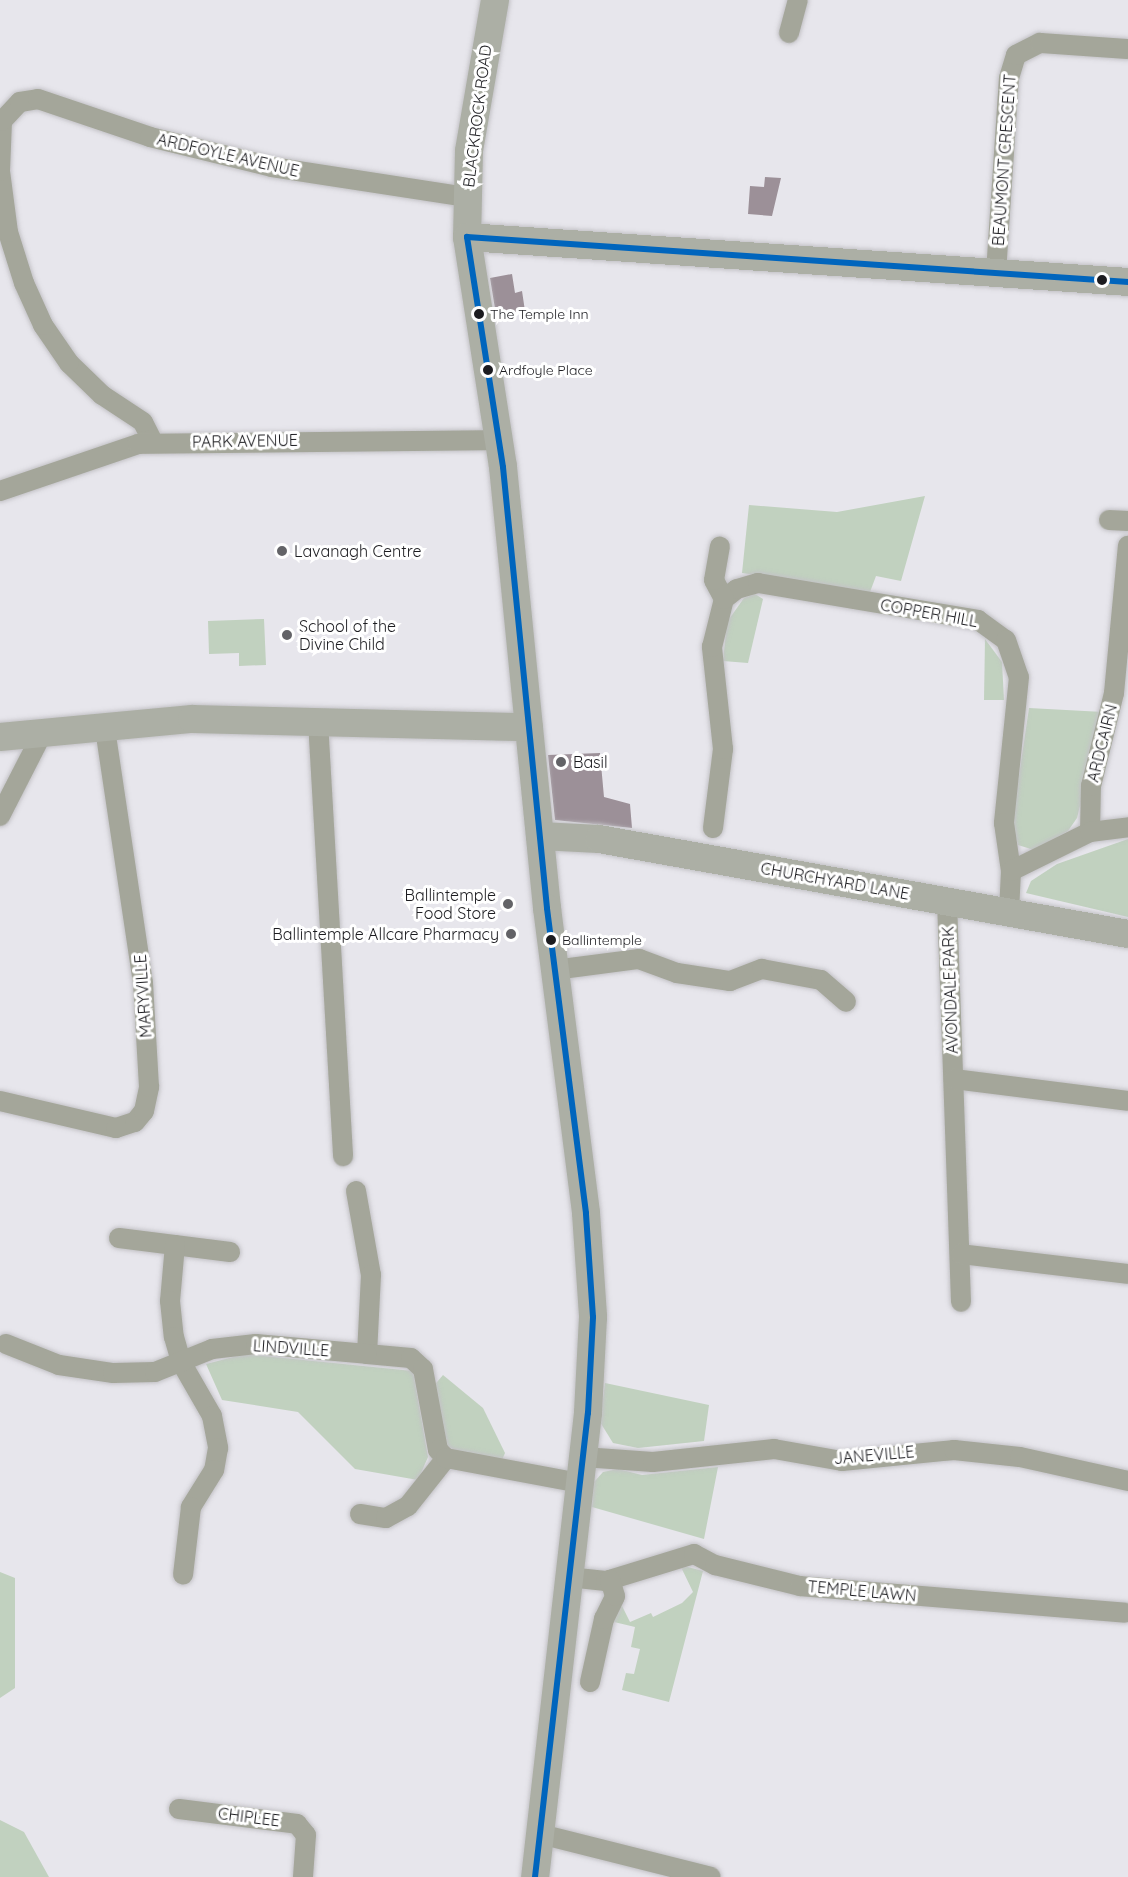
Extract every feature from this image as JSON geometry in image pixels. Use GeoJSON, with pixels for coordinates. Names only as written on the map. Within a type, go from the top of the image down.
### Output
{"type":"FeatureCollection","features":[{"type":"Feature","properties":{"kind":"street","name":"BLACKROCK ROAD"},"geometry":{"type":"LineString","coordinates":[[495,0],[477,87],[466,197],[467,237],[499,440],[554,970],[591,1274],[593,1353],[535,1877]]}},
{"type":"Feature","properties":{"kind":"street"},"geometry":{"type":"LineString","coordinates":[[789,33],[798,0]]}},
{"type":"Feature","properties":{"kind":"street","name":"BEAUMONT CRESCENT"},"geometry":{"type":"LineString","coordinates":[[996,273],[1008,88],[1016,55],[1040,43],[1128,49]]}},
{"type":"Feature","properties":{"kind":"street","name":"ARDFOYLE AVENUE"},"geometry":{"type":"LineString","coordinates":[[153,442],[143,422],[83,380],[40,320],[8,232],[1,186],[2,122],[20,102],[38,99],[218,155],[466,197]]}},
{"type":"Feature","properties":{"kind":"street"},"geometry":{"type":"LineString","coordinates":[[467,237],[1128,282]]}},
{"type":"Feature","properties":{"kind":"street","name":"PARK AVENUE"},"geometry":{"type":"LineString","coordinates":[[0,491],[153,442],[499,440]]}},
{"type":"Feature","properties":{"kind":"street","name":"ARDCAIRN"},"geometry":{"type":"LineString","coordinates":[[1090,832],[1091,786],[1114,693],[1128,546]]}},
{"type":"Feature","properties":{"kind":"street"},"geometry":{"type":"LineString","coordinates":[[713,828],[723,746],[712,637],[724,599],[714,580],[720,547]]}},
{"type":"Feature","properties":{"kind":"street","name":"COPPER HILL"},"geometry":{"type":"LineString","coordinates":[[724,599],[737,589],[758,583],[978,620],[1000,634],[1016,659],[1018,677],[1004,823],[1011,871],[1009,912]]}},
{"type":"Feature","properties":{"kind":"street"},"geometry":{"type":"LineString","coordinates":[[0,737],[105,730],[192,719],[529,727]]}},
{"type":"Feature","properties":{"kind":"street"},"geometry":{"type":"LineString","coordinates":[[318,721],[343,1156]]}},
{"type":"Feature","properties":{"kind":"street","name":"MARYVILLE"},"geometry":{"type":"LineString","coordinates":[[0,1101],[116,1128],[135,1122],[144,1111],[149,1087],[143,983],[105,730]]}},
{"type":"Feature","properties":{"kind":"street"},"geometry":{"type":"LineString","coordinates":[[0,816],[41,736]]}},
{"type":"Feature","properties":{"kind":"street"},"geometry":{"type":"LineString","coordinates":[[1011,871],[1090,832],[1128,827]]}},
{"type":"Feature","properties":{"kind":"street","name":"CHURCHYARD LANE"},"geometry":{"type":"LineString","coordinates":[[540,836],[599,839],[1128,934]]}},
{"type":"Feature","properties":{"kind":"street","name":"AVONDALE PARK"},"geometry":{"type":"LineString","coordinates":[[947,901],[961,1302]]}},
{"type":"Feature","properties":{"kind":"street"},"geometry":{"type":"LineString","coordinates":[[554,970],[639,959],[677,973],[730,981],[762,969],[821,980],[846,1002]]}},
{"type":"Feature","properties":{"kind":"street"},"geometry":{"type":"LineString","coordinates":[[954,1079],[1128,1101]]}},
{"type":"Feature","properties":{"kind":"street"},"geometry":{"type":"LineString","coordinates":[[356,1191],[371,1228],[372,1289],[367,1354]]}},
{"type":"Feature","properties":{"kind":"street"},"geometry":{"type":"LineString","coordinates":[[119,1239],[230,1252]]}},
{"type":"Feature","properties":{"kind":"street"},"geometry":{"type":"LineString","coordinates":[[175,1245],[170,1301],[182,1362],[212,1416],[218,1448],[214,1470],[191,1508],[183,1575]]}},
{"type":"Feature","properties":{"kind":"street"},"geometry":{"type":"LineString","coordinates":[[960,1254],[1128,1274]]}},
{"type":"Feature","properties":{"kind":"street","name":"LINDVILLE"},"geometry":{"type":"LineString","coordinates":[[2,1344],[87,1371],[155,1372],[212,1349],[256,1344],[411,1358],[423,1369],[438,1450],[446,1458]]}},
{"type":"Feature","properties":{"kind":"street","name":"JANEVILLE"},"geometry":{"type":"LineString","coordinates":[[581,1469],[774,1449],[842,1461],[954,1450],[1020,1457],[1128,1481]]}},
{"type":"Feature","properties":{"kind":"street"},"geometry":{"type":"LineString","coordinates":[[360,1514],[386,1518],[408,1506],[446,1458],[581,1469]]}},
{"type":"Feature","properties":{"kind":"street","name":"TEMPLE LAWN"},"geometry":{"type":"LineString","coordinates":[[568,1577],[610,1580],[694,1554],[715,1565],[800,1586],[1125,1613]]}},
{"type":"Feature","properties":{"kind":"street"},"geometry":{"type":"LineString","coordinates":[[590,1682],[604,1619],[615,1596],[610,1580]]}},
{"type":"Feature","properties":{"kind":"street","name":"CHIPLEE"},"geometry":{"type":"LineString","coordinates":[[179,1809],[297,1824],[306,1836],[303,1877]]}},
{"type":"Feature","properties":{"kind":"street"},"geometry":{"type":"LineString","coordinates":[[540,1834],[711,1877]]}},
{"type":"Feature","properties":{"kind":"green space"},"geometry":{"type":"Polygon","coordinates":[[[925,496],[901,581],[876,576],[870,592],[742,573],[749,505],[837,512],[925,496]]]}},
{"type":"Feature","properties":{"kind":"green space"},"geometry":{"type":"Polygon","coordinates":[[[755,594],[763,599],[748,663],[723,661],[727,622],[744,598],[755,594]]]}},
{"type":"Feature","properties":{"kind":"green space"},"geometry":{"type":"Polygon","coordinates":[[[264,619],[266,665],[239,666],[239,653],[209,654],[208,621],[264,619]]]}},
{"type":"Feature","properties":{"kind":"green space"},"geometry":{"type":"Polygon","coordinates":[[[985,639],[1002,662],[1004,700],[984,700],[985,639]]]}},
{"type":"Feature","properties":{"kind":"green space"},"geometry":{"type":"Polygon","coordinates":[[[1029,708],[1103,712],[1077,818],[1068,831],[1034,850],[1018,845],[1012,823],[1029,708]]]}},
{"type":"Feature","properties":{"kind":"green space"},"geometry":{"type":"Polygon","coordinates":[[[1128,839],[1128,917],[1026,893],[1031,881],[1057,864],[1128,839]]]}},
{"type":"Feature","properties":{"kind":"green space"},"geometry":{"type":"Polygon","coordinates":[[[245,1354],[413,1371],[428,1457],[418,1480],[355,1469],[298,1412],[222,1400],[206,1364],[245,1354]]]}},
{"type":"Feature","properties":{"kind":"green space"},"geometry":{"type":"Polygon","coordinates":[[[443,1375],[483,1408],[505,1453],[502,1460],[458,1453],[445,1444],[431,1389],[443,1375]]]}},
{"type":"Feature","properties":{"kind":"green space"},"geometry":{"type":"Polygon","coordinates":[[[605,1383],[709,1405],[704,1441],[638,1448],[613,1443],[600,1422],[605,1383]]]}},
{"type":"Feature","properties":{"kind":"green space"},"geometry":{"type":"Polygon","coordinates":[[[718,1467],[704,1539],[592,1507],[594,1482],[603,1472],[618,1469],[642,1475],[718,1467]]]}},
{"type":"Feature","properties":{"kind":"green space"},"geometry":{"type":"Polygon","coordinates":[[[680,1565],[703,1571],[669,1702],[622,1690],[626,1673],[634,1674],[640,1649],[631,1647],[635,1627],[610,1621],[622,1606],[630,1622],[651,1613],[653,1617],[682,1603],[693,1592],[680,1565]]]}},
{"type":"Feature","properties":{"kind":"green space"},"geometry":{"type":"Polygon","coordinates":[[[0,1572],[15,1578],[15,1688],[0,1698],[0,1572]]]}},
{"type":"Feature","properties":{"kind":"green space"},"geometry":{"type":"Polygon","coordinates":[[[0,1820],[24,1832],[49,1877],[0,1877],[0,1820]]]}},
{"type":"Feature","properties":{"kind":"building"},"geometry":{"type":"Polygon","coordinates":[[[765,177],[781,178],[772,216],[748,214],[750,186],[764,187],[765,177]]]}},
{"type":"Feature","properties":{"kind":"building"},"geometry":{"type":"Polygon","coordinates":[[[512,274],[515,293],[522,291],[525,311],[496,315],[490,278],[512,274]]]}},
{"type":"Feature","properties":{"kind":"building"},"geometry":{"type":"Polygon","coordinates":[[[600,753],[604,797],[630,804],[632,828],[555,820],[548,755],[600,753]]]}},
{"type":"Feature","properties":{"kind":"transit line"},"geometry":{"type":"LineString","coordinates":[[535,1877],[588,1413],[593,1317],[586,1213],[547,908],[503,467],[467,237],[1128,282]]}},
{"type":"Feature","properties":{"kind":"place","name":"The Temple Inn"},"geometry":{"type":"Point","coordinates":[479,314]}},
{"type":"Feature","properties":{"kind":"place","name":"Ardfoyle Place"},"geometry":{"type":"Point","coordinates":[488,370]}},
{"type":"Feature","properties":{"kind":"place","name":"Lavanagh Centre"},"geometry":{"type":"Point","coordinates":[282,551]}},
{"type":"Feature","properties":{"kind":"place","name":"School of the Divine Child"},"geometry":{"type":"Point","coordinates":[287,635]}},
{"type":"Feature","properties":{"kind":"place","name":"Basil"},"geometry":{"type":"Point","coordinates":[561,762]}},
{"type":"Feature","properties":{"kind":"place","name":"Ballintemple Food Store"},"geometry":{"type":"Point","coordinates":[508,904]}},
{"type":"Feature","properties":{"kind":"place","name":"Ballintemple Allcare Pharmacy"},"geometry":{"type":"Point","coordinates":[511,934]}},
{"type":"Feature","properties":{"kind":"place","name":"Ballintemple"},"geometry":{"type":"Point","coordinates":[551,940]}}]}
